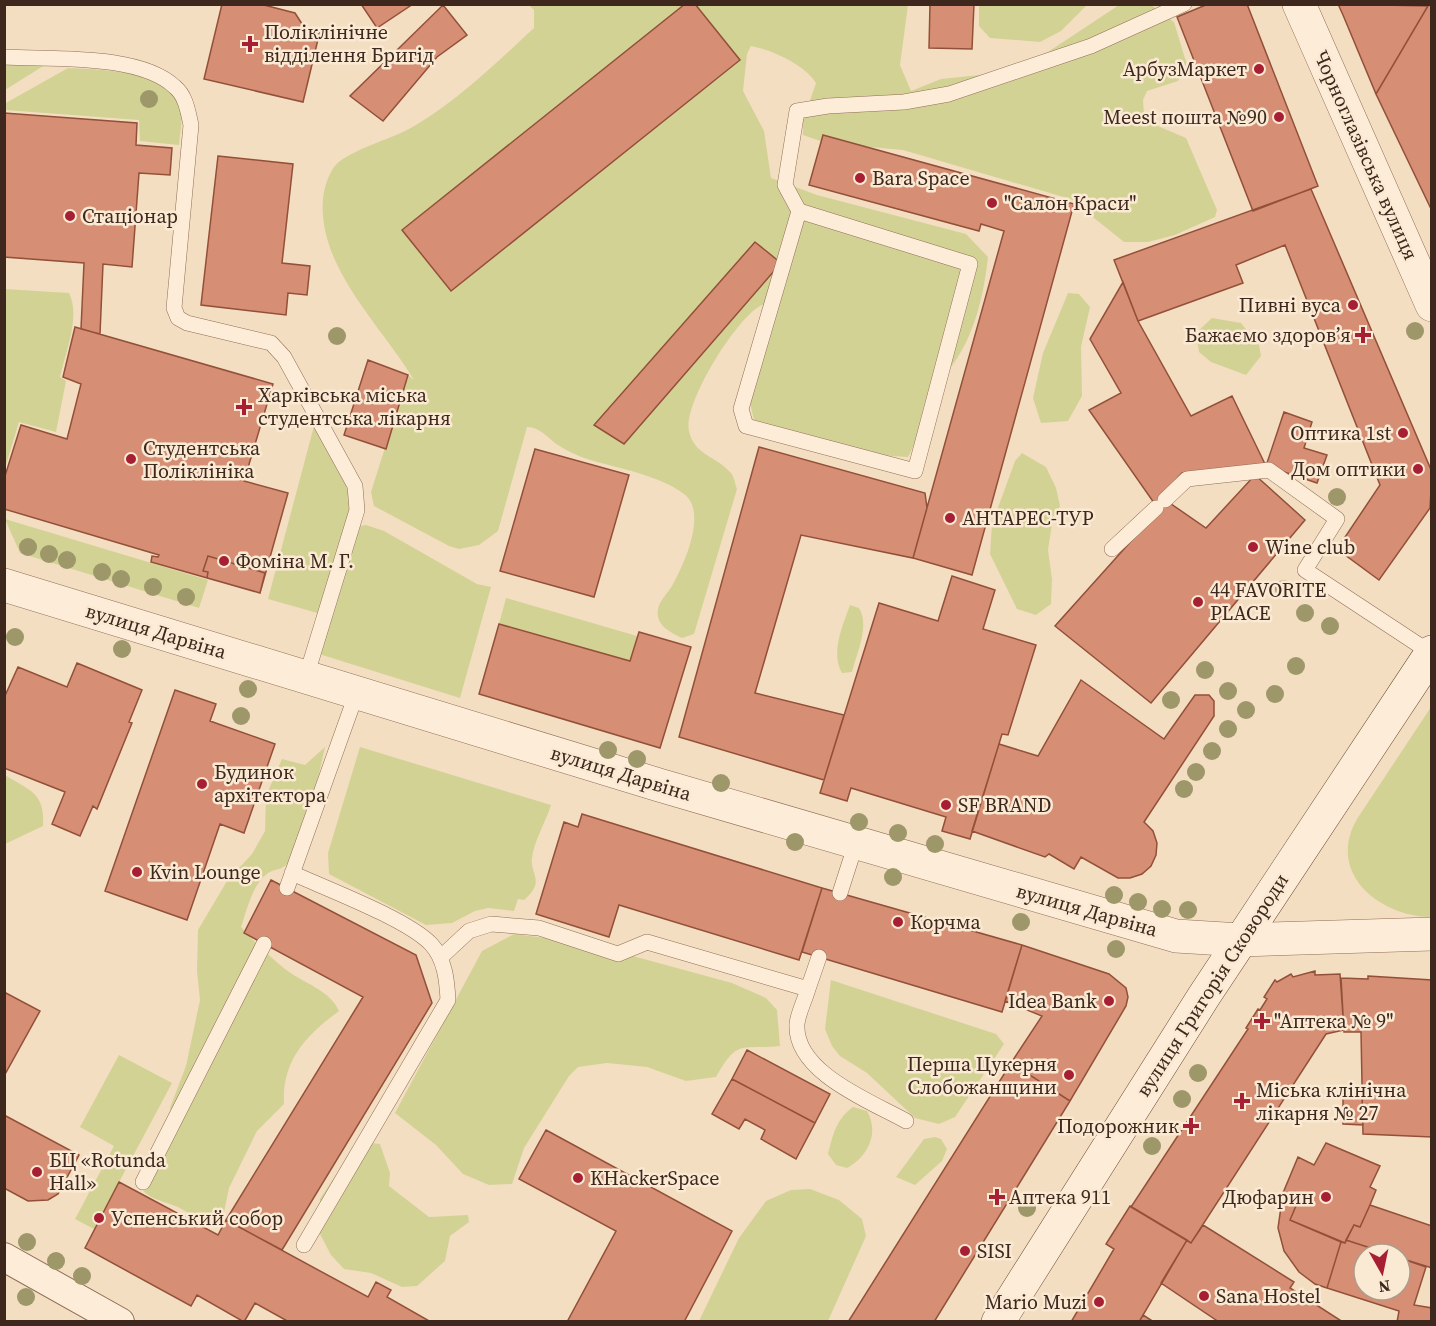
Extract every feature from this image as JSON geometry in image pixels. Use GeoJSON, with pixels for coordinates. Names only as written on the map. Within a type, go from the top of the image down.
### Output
{"type":"FeatureCollection","features":[{"type":"Feature","properties":{"kind":"street","name":"Чорноглазівська вулиця"},"geometry":{"type":"LineString","coordinates":[[1299,4],[1431,305]]}},
{"type":"Feature","properties":{"kind":"street","name":"вулиця Дарвіна"},"geometry":{"type":"LineString","coordinates":[[4,585],[856,843],[1176,936],[1241,940],[1431,934]]}},
{"type":"Feature","properties":{"kind":"street","name":"вулиця Григорія Сковороди"},"geometry":{"type":"LineString","coordinates":[[998,1322],[1241,940],[1431,653]]}},
{"type":"Feature","properties":{"kind":"street"},"geometry":{"type":"LineString","coordinates":[[4,1257],[120,1322]]}},
{"type":"Feature","properties":{"kind":"lane"},"geometry":{"type":"LineString","coordinates":[[799,211],[741,410],[746,426],[915,471],[970,264],[799,211],[785,185],[797,111],[828,106],[904,102],[949,94],[1091,46],[1184,4]]}},
{"type":"Feature","properties":{"kind":"lane"},"geometry":{"type":"LineString","coordinates":[[4,57],[124,64],[153,74],[176,87],[187,106],[191,125],[174,308],[178,318],[187,323],[271,343],[284,357],[355,486],[357,510],[306,677]]}},
{"type":"Feature","properties":{"kind":"lane"},"geometry":{"type":"LineString","coordinates":[[1112,549],[1187,479],[1269,470],[1337,519],[1305,570],[1431,653]]}},
{"type":"Feature","properties":{"kind":"lane"},"geometry":{"type":"LineString","coordinates":[[287,888],[357,692]]}},
{"type":"Feature","properties":{"kind":"lane"},"geometry":{"type":"LineString","coordinates":[[840,893],[856,843]]}},
{"type":"Feature","properties":{"kind":"lane"},"geometry":{"type":"LineString","coordinates":[[292,873],[412,929],[432,945],[445,972],[448,1000],[304,1245]]}},
{"type":"Feature","properties":{"kind":"lane"},"geometry":{"type":"LineString","coordinates":[[440,958],[469,931],[491,924],[530,927],[618,954],[647,942],[808,989]]}},
{"type":"Feature","properties":{"kind":"lane"},"geometry":{"type":"LineString","coordinates":[[143,1182],[264,944]]}},
{"type":"Feature","properties":{"kind":"lane"},"geometry":{"type":"LineString","coordinates":[[819,957],[797,1025],[802,1052],[828,1078],[906,1121]]}},
{"type":"Feature","properties":{"kind":"shaded area"},"geometry":{"type":"Polygon","coordinates":[[[528,4],[908,5],[900,65],[911,91],[941,79],[1009,72],[1048,52],[1119,5],[1151,5],[1174,22],[1187,65],[1178,81],[1147,91],[1143,100],[1144,116],[1153,124],[1186,138],[1217,210],[1215,217],[1175,235],[1148,242],[1124,242],[1089,214],[1077,201],[903,150],[826,143],[803,135],[803,121],[816,83],[796,64],[751,46],[747,54],[743,91],[764,131],[771,178],[817,195],[966,234],[988,257],[981,299],[968,339],[954,363],[931,387],[916,440],[908,457],[830,445],[754,420],[750,403],[778,303],[760,306],[738,328],[702,383],[689,418],[689,431],[696,445],[731,473],[737,489],[694,634],[682,638],[661,624],[658,609],[677,577],[692,539],[694,513],[691,502],[684,494],[664,482],[579,456],[561,447],[541,431],[527,427],[498,531],[479,545],[459,549],[449,546],[374,506],[371,492],[408,375],[414,380],[351,290],[334,258],[326,236],[323,212],[328,178],[339,162],[356,152],[403,132],[438,111],[472,84],[534,28],[534,10],[528,4]]]}},
{"type":"Feature","properties":{"kind":"shaded area"},"geometry":{"type":"Polygon","coordinates":[[[979,4],[1087,5],[1061,31],[1040,42],[990,38],[979,26],[979,4]]]}},
{"type":"Feature","properties":{"kind":"shaded area"},"geometry":{"type":"Polygon","coordinates":[[[5,61],[48,63],[5,90],[5,61]]]}},
{"type":"Feature","properties":{"kind":"shaded area"},"geometry":{"type":"Polygon","coordinates":[[[68,68],[130,73],[147,77],[173,91],[181,107],[179,145],[140,141],[139,120],[5,110],[4,104],[68,68]]]}},
{"type":"Feature","properties":{"kind":"shaded area"},"geometry":{"type":"Polygon","coordinates":[[[5,289],[69,293],[73,324],[60,377],[66,381],[56,432],[19,422],[5,468],[5,289]]]}},
{"type":"Feature","properties":{"kind":"shaded area"},"geometry":{"type":"Polygon","coordinates":[[[1068,293],[1079,294],[1090,307],[1081,347],[1082,396],[1068,421],[1041,423],[1033,398],[1043,353],[1068,293]]]}},
{"type":"Feature","properties":{"kind":"shaded area"},"geometry":{"type":"Polygon","coordinates":[[[1212,318],[1241,323],[1259,345],[1261,356],[1246,375],[1211,362],[1199,352],[1196,333],[1212,318]]]}},
{"type":"Feature","properties":{"kind":"shaded area"},"geometry":{"type":"Polygon","coordinates":[[[314,426],[343,478],[350,512],[321,614],[268,599],[314,426]]]}},
{"type":"Feature","properties":{"kind":"shaded area"},"geometry":{"type":"Polygon","coordinates":[[[1022,453],[1046,467],[1056,488],[1060,506],[1052,524],[1048,550],[1052,579],[1051,604],[1036,615],[1017,609],[990,554],[992,524],[1015,461],[1022,453]]]}},
{"type":"Feature","properties":{"kind":"shaded area"},"geometry":{"type":"Polygon","coordinates":[[[5,519],[208,580],[199,608],[20,553],[5,519]]]}},
{"type":"Feature","properties":{"kind":"shaded area"},"geometry":{"type":"Polygon","coordinates":[[[366,525],[384,531],[477,584],[491,587],[460,698],[319,654],[360,526],[366,525]]]}},
{"type":"Feature","properties":{"kind":"shaded area"},"geometry":{"type":"Polygon","coordinates":[[[506,598],[637,636],[630,661],[499,624],[506,598]]]}},
{"type":"Feature","properties":{"kind":"shaded area"},"geometry":{"type":"Polygon","coordinates":[[[850,605],[859,608],[863,631],[852,672],[842,673],[837,648],[850,605]]]}},
{"type":"Feature","properties":{"kind":"shaded area"},"geometry":{"type":"Polygon","coordinates":[[[1431,707],[1431,917],[1412,915],[1393,909],[1377,900],[1363,888],[1353,873],[1348,857],[1349,839],[1357,819],[1431,707]]]}},
{"type":"Feature","properties":{"kind":"shaded area"},"geometry":{"type":"Polygon","coordinates":[[[325,747],[319,774],[291,860],[284,867],[267,874],[257,885],[241,927],[285,969],[329,998],[339,1011],[316,1030],[298,1051],[287,1075],[284,1104],[257,1131],[229,1188],[224,1212],[201,1220],[178,1207],[151,1197],[142,1189],[137,1176],[162,1156],[171,1144],[178,1128],[170,1108],[186,1066],[200,1000],[197,971],[198,930],[227,881],[252,854],[265,831],[266,796],[282,759],[305,765],[325,747]]]}},
{"type":"Feature","properties":{"kind":"shaded area"},"geometry":{"type":"Polygon","coordinates":[[[360,747],[551,805],[533,851],[532,864],[536,883],[524,900],[518,899],[514,911],[488,908],[475,911],[452,923],[426,925],[329,874],[328,853],[360,747]]]}},
{"type":"Feature","properties":{"kind":"shaded area"},"geometry":{"type":"Polygon","coordinates":[[[5,775],[29,789],[38,799],[43,815],[43,826],[5,844],[5,775]]]}},
{"type":"Feature","properties":{"kind":"shaded area"},"geometry":{"type":"Polygon","coordinates":[[[514,934],[585,943],[732,983],[766,998],[777,1010],[780,1046],[742,1048],[730,1056],[716,1077],[686,1081],[647,1067],[607,1063],[578,1067],[569,1076],[524,1148],[512,1184],[489,1185],[463,1174],[436,1145],[395,1113],[482,951],[514,934]]]}},
{"type":"Feature","properties":{"kind":"shaded area"},"geometry":{"type":"Polygon","coordinates":[[[831,980],[996,1034],[1004,1044],[955,1117],[939,1124],[915,1118],[867,1073],[840,1056],[832,1046],[825,1029],[831,980]]]}},
{"type":"Feature","properties":{"kind":"shaded area"},"geometry":{"type":"Polygon","coordinates":[[[119,1055],[172,1083],[94,1229],[75,1219],[114,1146],[80,1127],[119,1055]]]}},
{"type":"Feature","properties":{"kind":"shaded area"},"geometry":{"type":"Polygon","coordinates":[[[853,1107],[867,1111],[871,1120],[872,1136],[866,1151],[847,1168],[836,1165],[828,1154],[839,1122],[853,1107]]]}},
{"type":"Feature","properties":{"kind":"shaded area"},"geometry":{"type":"Polygon","coordinates":[[[935,1137],[941,1139],[947,1149],[942,1161],[915,1185],[896,1177],[924,1139],[935,1137]]]}},
{"type":"Feature","properties":{"kind":"shaded area"},"geometry":{"type":"Polygon","coordinates":[[[371,1143],[380,1144],[390,1173],[389,1186],[429,1217],[468,1215],[469,1222],[450,1236],[445,1261],[417,1286],[402,1287],[371,1273],[344,1269],[331,1255],[320,1234],[320,1199],[349,1155],[371,1143]]]}},
{"type":"Feature","properties":{"kind":"shaded area"},"geometry":{"type":"Polygon","coordinates":[[[810,1189],[839,1200],[862,1219],[866,1236],[828,1321],[699,1321],[739,1238],[766,1201],[791,1190],[810,1189]]]}},
{"type":"Feature","properties":{"kind":"building"},"geometry":{"type":"Polygon","coordinates":[[[222,4],[260,4],[295,13],[304,27],[320,31],[303,102],[204,79],[222,4]]]}},
{"type":"Feature","properties":{"kind":"building"},"geometry":{"type":"Polygon","coordinates":[[[361,4],[413,4],[377,28],[361,4]]]}},
{"type":"Feature","properties":{"kind":"building"},"geometry":{"type":"Polygon","coordinates":[[[685,4],[695,4],[740,60],[451,291],[402,230],[685,4]]]}},
{"type":"Feature","properties":{"kind":"building"},"geometry":{"type":"Polygon","coordinates":[[[930,4],[974,4],[972,49],[929,48],[930,4]]]}},
{"type":"Feature","properties":{"kind":"building"},"geometry":{"type":"Polygon","coordinates":[[[1208,4],[1247,4],[1318,186],[1253,211],[1177,17],[1208,4]]]}},
{"type":"Feature","properties":{"kind":"building"},"geometry":{"type":"Polygon","coordinates":[[[1338,4],[1428,6],[1376,94],[1343,15],[1338,4]]]}},
{"type":"Feature","properties":{"kind":"building"},"geometry":{"type":"Polygon","coordinates":[[[1429,4],[1432,4],[1432,211],[1376,94],[1429,4]]]}},
{"type":"Feature","properties":{"kind":"building"},"geometry":{"type":"Polygon","coordinates":[[[443,5],[467,35],[437,57],[383,121],[350,96],[443,5]]]}},
{"type":"Feature","properties":{"kind":"building","name":"Стаціонар"},"geometry":{"type":"Polygon","coordinates":[[[4,113],[137,123],[136,145],[172,148],[170,175],[139,173],[132,267],[103,264],[100,334],[81,329],[84,263],[4,257],[4,113]]]}},
{"type":"Feature","properties":{"kind":"building"},"geometry":{"type":"Polygon","coordinates":[[[823,135],[1074,204],[972,575],[913,558],[1004,231],[981,224],[979,231],[809,185],[823,135]]]}},
{"type":"Feature","properties":{"kind":"building"},"geometry":{"type":"Polygon","coordinates":[[[218,156],[293,164],[282,263],[310,266],[307,295],[288,293],[286,315],[201,305],[218,156]]]}},
{"type":"Feature","properties":{"kind":"building"},"geometry":{"type":"Polygon","coordinates":[[[1311,189],[1432,472],[1430,508],[1379,580],[1337,549],[1380,485],[1285,245],[1236,265],[1243,283],[1138,321],[1114,260],[1311,189]]]}},
{"type":"Feature","properties":{"kind":"building"},"geometry":{"type":"Polygon","coordinates":[[[755,242],[781,263],[624,444],[594,425],[755,242]]]}},
{"type":"Feature","properties":{"kind":"building"},"geometry":{"type":"Polygon","coordinates":[[[1123,282],[1138,321],[1191,416],[1232,396],[1266,466],[1182,473],[1161,497],[1206,528],[1255,475],[1305,520],[1151,703],[1055,626],[1159,510],[1089,410],[1121,393],[1090,339],[1123,282]]]}},
{"type":"Feature","properties":{"kind":"building","name":"Студентська Поліклініка"},"geometry":{"type":"Polygon","coordinates":[[[75,327],[273,384],[244,481],[288,493],[260,593],[151,562],[152,556],[158,557],[159,555],[4,509],[4,479],[21,425],[67,439],[81,384],[63,377],[75,327]]]}},
{"type":"Feature","properties":{"kind":"building"},"geometry":{"type":"Polygon","coordinates":[[[368,360],[408,375],[386,449],[344,435],[368,360]]]}},
{"type":"Feature","properties":{"kind":"building"},"geometry":{"type":"Polygon","coordinates":[[[1284,412],[1312,422],[1304,448],[1327,455],[1317,483],[1266,466],[1284,412]]]}},
{"type":"Feature","properties":{"kind":"building"},"geometry":{"type":"Polygon","coordinates":[[[759,447],[925,493],[927,508],[913,558],[801,535],[755,693],[844,715],[824,780],[679,737],[759,447]]]}},
{"type":"Feature","properties":{"kind":"building"},"geometry":{"type":"Polygon","coordinates":[[[535,449],[629,475],[594,597],[500,571],[535,449]]]}},
{"type":"Feature","properties":{"kind":"building"},"geometry":{"type":"Polygon","coordinates":[[[208,556],[265,573],[260,593],[207,578],[208,572],[203,571],[208,556]]]}},
{"type":"Feature","properties":{"kind":"building"},"geometry":{"type":"Polygon","coordinates":[[[952,576],[995,590],[983,629],[1036,645],[1008,735],[1002,734],[970,839],[942,831],[946,817],[851,788],[847,801],[820,793],[879,603],[938,621],[952,576]]]}},
{"type":"Feature","properties":{"kind":"building"},"geometry":{"type":"Polygon","coordinates":[[[499,624],[630,661],[639,632],[691,647],[660,748],[479,694],[499,624]]]}},
{"type":"Feature","properties":{"kind":"building"},"geometry":{"type":"Polygon","coordinates":[[[77,663],[142,690],[129,722],[132,723],[97,809],[93,806],[80,836],[52,824],[65,792],[4,768],[4,698],[18,667],[67,687],[77,663]]]}},
{"type":"Feature","properties":{"kind":"building"},"geometry":{"type":"Polygon","coordinates":[[[1081,680],[1164,739],[1195,695],[1209,695],[1214,701],[1214,716],[1144,822],[1153,831],[1157,843],[1156,855],[1151,866],[1142,874],[1130,878],[1118,878],[1081,857],[1074,869],[1049,854],[1045,857],[972,831],[999,744],[1038,756],[1081,680]]]}},
{"type":"Feature","properties":{"kind":"building","name":"Будинок архітектора"},"geometry":{"type":"Polygon","coordinates":[[[175,690],[216,704],[210,721],[275,744],[244,833],[220,824],[187,920],[105,891],[175,690]]]}},
{"type":"Feature","properties":{"kind":"building"},"geometry":{"type":"Polygon","coordinates":[[[582,814],[822,888],[799,960],[619,905],[609,937],[536,914],[564,822],[578,827],[582,814]]]}},
{"type":"Feature","properties":{"kind":"building"},"geometry":{"type":"Polygon","coordinates":[[[271,880],[416,955],[432,1003],[282,1250],[226,1220],[363,997],[244,933],[271,880]]]}},
{"type":"Feature","properties":{"kind":"building"},"geometry":{"type":"Polygon","coordinates":[[[822,888],[1022,945],[1002,1012],[802,952],[822,888]]]}},
{"type":"Feature","properties":{"kind":"building"},"geometry":{"type":"Polygon","coordinates":[[[1022,945],[1109,974],[1126,988],[1128,997],[1126,1006],[1070,1101],[1011,1063],[1042,1016],[1005,1001],[1022,945]]]}},
{"type":"Feature","properties":{"kind":"building","name":"Міська клінічна лікарня № 27"},"geometry":{"type":"Polygon","coordinates":[[[1315,971],[1315,975],[1340,974],[1344,1030],[1326,1034],[1191,1243],[1131,1207],[1248,1029],[1246,1028],[1267,999],[1264,997],[1275,980],[1277,982],[1291,974],[1293,977],[1315,971]]]}},
{"type":"Feature","properties":{"kind":"building"},"geometry":{"type":"Polygon","coordinates":[[[1368,976],[1432,980],[1432,1137],[1363,1134],[1361,1032],[1344,1032],[1341,978],[1368,979],[1368,976]]]}},
{"type":"Feature","properties":{"kind":"building"},"geometry":{"type":"Polygon","coordinates":[[[4,992],[40,1011],[4,1076],[4,992]]]}},
{"type":"Feature","properties":{"kind":"building"},"geometry":{"type":"Polygon","coordinates":[[[747,1050],[830,1094],[815,1123],[732,1079],[747,1050]]]}},
{"type":"Feature","properties":{"kind":"building"},"geometry":{"type":"Polygon","coordinates":[[[1011,1063],[1070,1101],[934,1322],[848,1322],[1011,1063]]]}},
{"type":"Feature","properties":{"kind":"building"},"geometry":{"type":"Polygon","coordinates":[[[732,1079],[815,1123],[796,1159],[761,1139],[765,1130],[745,1119],[739,1129],[712,1114],[732,1079]]]}},
{"type":"Feature","properties":{"kind":"building"},"geometry":{"type":"Polygon","coordinates":[[[1343,1095],[1362,1096],[1363,1125],[1343,1124],[1343,1095]]]}},
{"type":"Feature","properties":{"kind":"building","name":"БЦ «Rotunda Hall»"},"geometry":{"type":"Polygon","coordinates":[[[4,1115],[79,1155],[58,1194],[48,1200],[28,1201],[4,1188],[4,1115]]]}},
{"type":"Feature","properties":{"kind":"building"},"geometry":{"type":"Polygon","coordinates":[[[546,1130],[732,1231],[684,1322],[567,1322],[616,1231],[519,1179],[546,1130]]]}},
{"type":"Feature","properties":{"kind":"building"},"geometry":{"type":"Polygon","coordinates":[[[1326,1143],[1380,1166],[1370,1187],[1376,1190],[1360,1227],[1354,1225],[1345,1243],[1290,1220],[1298,1201],[1283,1193],[1298,1157],[1314,1165],[1326,1143]]]}},
{"type":"Feature","properties":{"kind":"building"},"geometry":{"type":"Polygon","coordinates":[[[119,1182],[218,1235],[226,1220],[368,1297],[376,1282],[391,1290],[387,1297],[431,1322],[289,1322],[255,1303],[244,1322],[197,1295],[191,1306],[85,1248],[119,1182]]]}},
{"type":"Feature","properties":{"kind":"building"},"geometry":{"type":"Polygon","coordinates":[[[1283,1193],[1298,1201],[1290,1220],[1341,1242],[1327,1288],[1315,1284],[1299,1272],[1284,1251],[1278,1228],[1283,1193]]]}},
{"type":"Feature","properties":{"kind":"building"},"geometry":{"type":"Polygon","coordinates":[[[1370,1205],[1432,1226],[1432,1268],[1412,1262],[1412,1242],[1352,1242],[1346,1240],[1354,1225],[1360,1227],[1370,1205]]]}},
{"type":"Feature","properties":{"kind":"building"},"geometry":{"type":"Polygon","coordinates":[[[1130,1206],[1187,1240],[1139,1322],[1071,1322],[1114,1249],[1106,1244],[1130,1206]]]}},
{"type":"Feature","properties":{"kind":"building"},"geometry":{"type":"Polygon","coordinates":[[[1203,1225],[1294,1282],[1290,1288],[1343,1322],[1219,1322],[1161,1283],[1187,1240],[1191,1243],[1203,1225]]]}},
{"type":"Feature","properties":{"kind":"building"},"geometry":{"type":"Polygon","coordinates":[[[1346,1240],[1352,1242],[1352,1296],[1327,1288],[1341,1242],[1345,1243],[1346,1240]]]}},
{"type":"Feature","properties":{"kind":"building"},"geometry":{"type":"Polygon","coordinates":[[[1412,1262],[1426,1267],[1414,1305],[1432,1308],[1432,1322],[1397,1322],[1399,1311],[1371,1302],[1412,1302],[1412,1262]]]}},
{"type":"Feature","properties":{"kind":"building"},"geometry":{"type":"Polygon","coordinates":[[[1143,1315],[1154,1322],[1139,1322],[1143,1315]]]}},
{"type":"Feature","properties":{"kind":"place","name":"Поліклінічне відділення Бригід"},"geometry":{"type":"Point","coordinates":[250,44]}},
{"type":"Feature","properties":{"kind":"place","name":"АрбузМаркет"},"geometry":{"type":"Point","coordinates":[1259,69]}},
{"type":"Feature","properties":{"kind":"place","name":"Meest пошта №90"},"geometry":{"type":"Point","coordinates":[1279,117]}},
{"type":"Feature","properties":{"kind":"place","name":"Bara Space"},"geometry":{"type":"Point","coordinates":[860,178]}},
{"type":"Feature","properties":{"kind":"place","name":"\"Салон Краси\""},"geometry":{"type":"Point","coordinates":[992,203]}},
{"type":"Feature","properties":{"kind":"place","name":"Стаціонар"},"geometry":{"type":"Point","coordinates":[70,216]}},
{"type":"Feature","properties":{"kind":"place","name":"Пивні вуса"},"geometry":{"type":"Point","coordinates":[1353,305]}},
{"type":"Feature","properties":{"kind":"place","name":"Бажаємо здоровʼя"},"geometry":{"type":"Point","coordinates":[1363,335]}},
{"type":"Feature","properties":{"kind":"place","name":"Харківська міська студентська лікарня"},"geometry":{"type":"Point","coordinates":[244,407]}},
{"type":"Feature","properties":{"kind":"place","name":"Оптика 1st"},"geometry":{"type":"Point","coordinates":[1403,433]}},
{"type":"Feature","properties":{"kind":"place","name":"Студентська Поліклініка"},"geometry":{"type":"Point","coordinates":[131,459]}},
{"type":"Feature","properties":{"kind":"place","name":"Дом оптики"},"geometry":{"type":"Point","coordinates":[1418,469]}},
{"type":"Feature","properties":{"kind":"place","name":"АНТАРЕС-ТУР"},"geometry":{"type":"Point","coordinates":[950,518]}},
{"type":"Feature","properties":{"kind":"place","name":"Wine club"},"geometry":{"type":"Point","coordinates":[1253,547]}},
{"type":"Feature","properties":{"kind":"place","name":"Фоміна М. Г."},"geometry":{"type":"Point","coordinates":[224,561]}},
{"type":"Feature","properties":{"kind":"place","name":"44 FAVORITE PLACE"},"geometry":{"type":"Point","coordinates":[1198,602]}},
{"type":"Feature","properties":{"kind":"place","name":"Будинок архітектора"},"geometry":{"type":"Point","coordinates":[202,784]}},
{"type":"Feature","properties":{"kind":"place","name":"SF BRAND"},"geometry":{"type":"Point","coordinates":[946,805]}},
{"type":"Feature","properties":{"kind":"place","name":"Kvin Lounge"},"geometry":{"type":"Point","coordinates":[137,872]}},
{"type":"Feature","properties":{"kind":"place","name":"Корчма"},"geometry":{"type":"Point","coordinates":[898,922]}},
{"type":"Feature","properties":{"kind":"place","name":"Idea Bank"},"geometry":{"type":"Point","coordinates":[1109,1001]}},
{"type":"Feature","properties":{"kind":"place","name":"\"Аптека № 9\""},"geometry":{"type":"Point","coordinates":[1262,1021]}},
{"type":"Feature","properties":{"kind":"place","name":"Перша Цукерня Слобожанщини"},"geometry":{"type":"Point","coordinates":[1069,1075]}},
{"type":"Feature","properties":{"kind":"place","name":"Міська клінічна лікарня № 27"},"geometry":{"type":"Point","coordinates":[1242,1101]}},
{"type":"Feature","properties":{"kind":"place","name":"Подорожник"},"geometry":{"type":"Point","coordinates":[1191,1126]}},
{"type":"Feature","properties":{"kind":"place","name":"БЦ «Rotunda Hall»"},"geometry":{"type":"Point","coordinates":[37,1172]}},
{"type":"Feature","properties":{"kind":"place","name":"KHackerSpace"},"geometry":{"type":"Point","coordinates":[578,1178]}},
{"type":"Feature","properties":{"kind":"place","name":"Аптека 911"},"geometry":{"type":"Point","coordinates":[997,1197]}},
{"type":"Feature","properties":{"kind":"place","name":"Дюфарин"},"geometry":{"type":"Point","coordinates":[1326,1197]}},
{"type":"Feature","properties":{"kind":"place","name":"Успенський собор"},"geometry":{"type":"Point","coordinates":[99,1218]}},
{"type":"Feature","properties":{"kind":"place","name":"SISI"},"geometry":{"type":"Point","coordinates":[965,1251]}},
{"type":"Feature","properties":{"kind":"place","name":"Sana Hostel"},"geometry":{"type":"Point","coordinates":[1204,1296]}},
{"type":"Feature","properties":{"kind":"place","name":"Mario Muzi"},"geometry":{"type":"Point","coordinates":[1099,1302]}}]}
